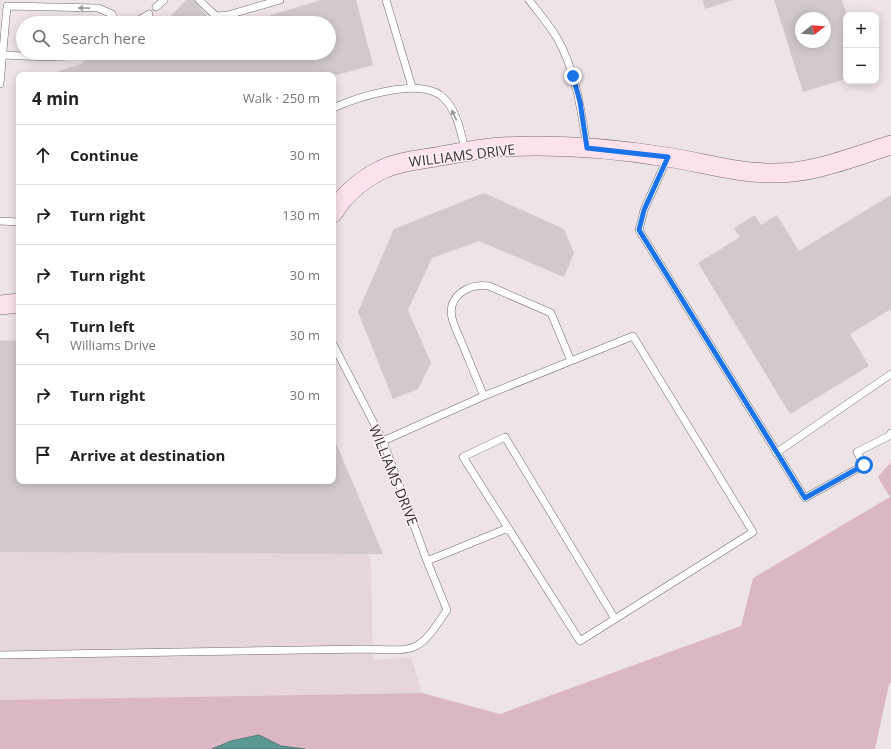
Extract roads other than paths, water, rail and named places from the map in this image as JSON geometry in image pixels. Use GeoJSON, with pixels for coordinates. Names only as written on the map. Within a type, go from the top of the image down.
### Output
{"type":"FeatureCollection","features":[{"type":"Feature","properties":{"kind":"street","name":"WILLIAMS DRIVE"},"geometry":{"type":"LineString","coordinates":[[336,206],[362,181],[380,170],[400,163],[499,147],[587,148],[668,157],[739,171],[772,174],[804,171],[831,165],[891,145]]}},
{"type":"Feature","properties":{"kind":"street"},"geometry":{"type":"LineString","coordinates":[[0,305],[16,303]]}},
{"type":"Feature","properties":{"kind":"lane"},"geometry":{"type":"LineString","coordinates":[[156,7],[164,0]]}},
{"type":"Feature","properties":{"kind":"lane"},"geometry":{"type":"LineString","coordinates":[[199,0],[216,16],[228,15],[280,0]]}},
{"type":"Feature","properties":{"kind":"lane"},"geometry":{"type":"LineString","coordinates":[[386,0],[412,87]]}},
{"type":"Feature","properties":{"kind":"lane"},"geometry":{"type":"LineString","coordinates":[[529,0],[556,36],[567,59],[580,102],[587,148]]}},
{"type":"Feature","properties":{"kind":"lane"},"geometry":{"type":"LineString","coordinates":[[0,84],[7,6],[98,8],[112,14],[113,16]]}},
{"type":"Feature","properties":{"kind":"lane"},"geometry":{"type":"LineString","coordinates":[[3,54],[16,54]]}},
{"type":"Feature","properties":{"kind":"lane"},"geometry":{"type":"LineString","coordinates":[[336,107],[372,95],[412,87],[432,90],[442,95],[450,106],[460,127],[466,152]]}},
{"type":"Feature","properties":{"kind":"lane"},"geometry":{"type":"LineString","coordinates":[[668,157],[644,210],[639,230],[805,498],[864,465],[857,452],[889,436],[891,433]]}},
{"type":"Feature","properties":{"kind":"lane"},"geometry":{"type":"LineString","coordinates":[[0,221],[16,222]]}},
{"type":"Feature","properties":{"kind":"lane"},"geometry":{"type":"LineString","coordinates":[[484,396],[452,318],[454,301],[459,294],[468,287],[480,285],[489,286],[551,313],[571,361]]}},
{"type":"Feature","properties":{"kind":"lane"},"geometry":{"type":"LineString","coordinates":[[383,441],[484,396],[632,336],[753,532],[580,642],[463,457],[505,437],[615,619]]}},
{"type":"Feature","properties":{"kind":"lane","name":"WILLIAMS DRIVE"},"geometry":{"type":"LineString","coordinates":[[0,655],[367,649],[404,650],[416,648],[430,635],[447,610],[427,561],[383,441],[336,350]]}},
{"type":"Feature","properties":{"kind":"lane"},"geometry":{"type":"LineString","coordinates":[[776,453],[891,374]]}},
{"type":"Feature","properties":{"kind":"lane"},"geometry":{"type":"LineString","coordinates":[[427,561],[508,528]]}},
{"type":"Feature","properties":{"kind":"water"},"geometry":{"type":"Polygon","coordinates":[[[259,735],[281,746],[305,749],[212,749],[231,741],[259,735]]]}}]}
